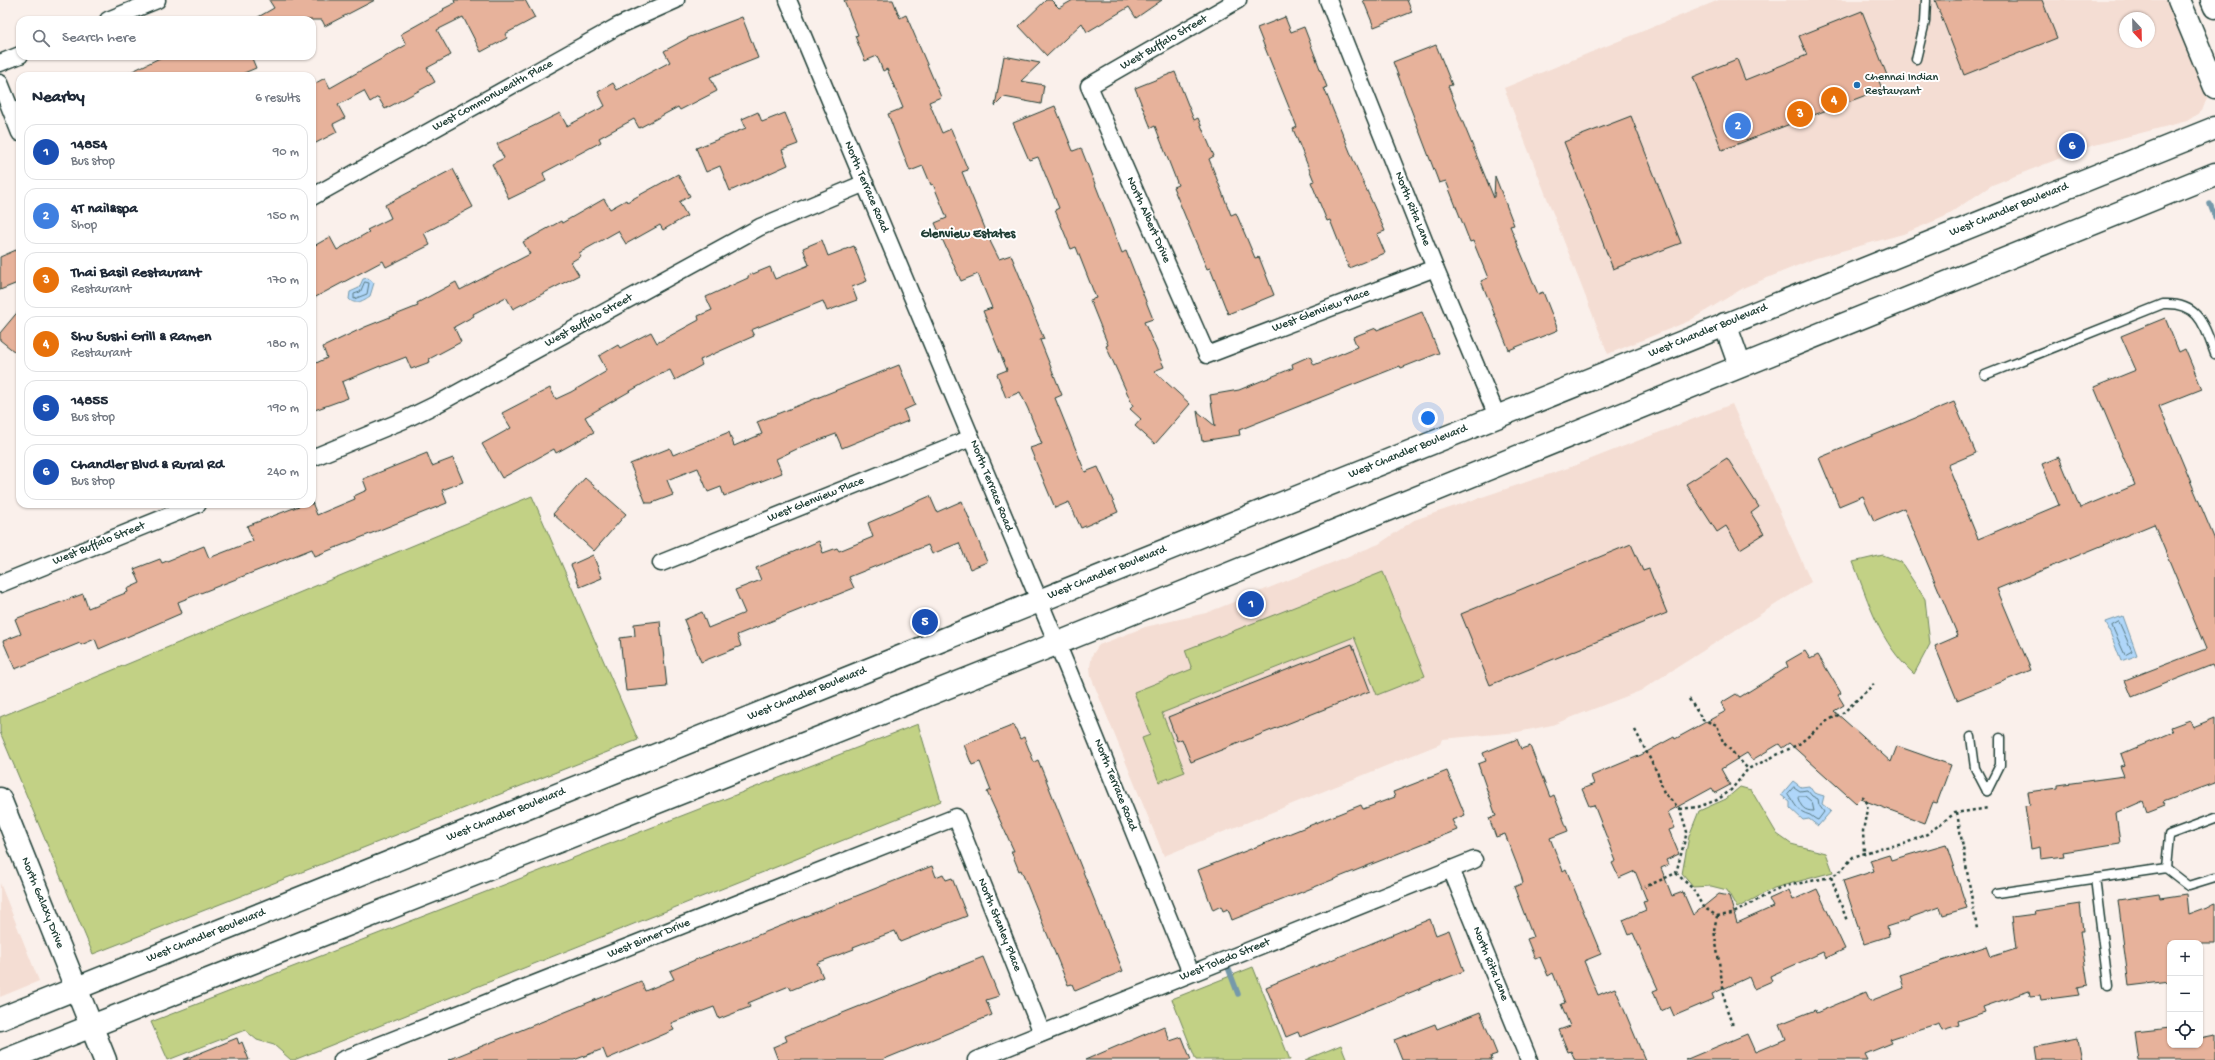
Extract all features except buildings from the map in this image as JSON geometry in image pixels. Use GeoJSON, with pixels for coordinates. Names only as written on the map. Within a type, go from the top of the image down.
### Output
{"type":"FeatureCollection","features":[{"type":"Feature","properties":{"kind":"main road"},"geometry":{"type":"LineString","coordinates":[[2179,0],[2215,87]]}},
{"type":"Feature","properties":{"kind":"main road"},"geometry":{"type":"LineString","coordinates":[[2212,0],[2215,7]]}},
{"type":"Feature","properties":{"kind":"main road","name":"West Chandler Boulevard"},"geometry":{"type":"LineString","coordinates":[[6,1060],[83,1007],[1038,601],[2215,128]]}},
{"type":"Feature","properties":{"kind":"main road","name":"West Chandler Boulevard"},"geometry":{"type":"LineString","coordinates":[[0,1019],[83,1007],[1056,644],[2215,174]]}},
{"type":"Feature","properties":{"kind":"main road"},"geometry":{"type":"LineString","coordinates":[[1725,324],[1740,366]]}},
{"type":"Feature","properties":{"kind":"main road","name":"North Galaxy Drive"},"geometry":{"type":"LineString","coordinates":[[0,799],[104,1060]]}},
{"type":"Feature","properties":{"kind":"street"},"geometry":{"type":"LineString","coordinates":[[118,16],[157,0]]}},
{"type":"Feature","properties":{"kind":"street","name":"West Commonwealth Place"},"geometry":{"type":"LineString","coordinates":[[316,195],[618,26],[676,0]]}},
{"type":"Feature","properties":{"kind":"street","name":"North Terrace Road"},"geometry":{"type":"LineString","coordinates":[[788,0],[1038,601],[1069,672],[1191,973]]}},
{"type":"Feature","properties":{"kind":"street","name":"West Buffalo Street"},"geometry":{"type":"LineString","coordinates":[[1089,86],[1238,0]]}},
{"type":"Feature","properties":{"kind":"street","name":"North Rita Lane"},"geometry":{"type":"LineString","coordinates":[[1328,0],[1435,268],[1497,416]]}},
{"type":"Feature","properties":{"kind":"street"},"geometry":{"type":"LineString","coordinates":[[0,63],[16,57]]}},
{"type":"Feature","properties":{"kind":"street"},"geometry":{"type":"LineString","coordinates":[[0,83],[16,123]]}},
{"type":"Feature","properties":{"kind":"street","name":"North Albert Drive"},"geometry":{"type":"LineString","coordinates":[[1089,86],[1207,355]]}},
{"type":"Feature","properties":{"kind":"street","name":"West Buffalo Street"},"geometry":{"type":"LineString","coordinates":[[316,456],[404,420],[441,402],[760,227],[865,183]]}},
{"type":"Feature","properties":{"kind":"street","name":"West Glenview Place"},"geometry":{"type":"LineString","coordinates":[[1207,355],[1435,268]]}},
{"type":"Feature","properties":{"kind":"street","name":"West Glenview Place"},"geometry":{"type":"LineString","coordinates":[[661,563],[971,438]]}},
{"type":"Feature","properties":{"kind":"street","name":"West Buffalo Street"},"geometry":{"type":"LineString","coordinates":[[0,584],[188,508]]}},
{"type":"Feature","properties":{"kind":"street","name":"North Stanley Place"},"geometry":{"type":"LineString","coordinates":[[956,817],[1042,1033]]}},
{"type":"Feature","properties":{"kind":"street","name":"West Binner Drive"},"geometry":{"type":"LineString","coordinates":[[342,1060],[956,817]]}},
{"type":"Feature","properties":{"kind":"street","name":"West Toledo Street"},"geometry":{"type":"LineString","coordinates":[[976,1060],[1474,860]]}},
{"type":"Feature","properties":{"kind":"street","name":"North Rita Lane"},"geometry":{"type":"LineString","coordinates":[[1451,869],[1528,1060]]}},
{"type":"Feature","properties":{"kind":"lane"},"geometry":{"type":"LineString","coordinates":[[1916,59],[1926,22],[1926,0]]}},
{"type":"Feature","properties":{"kind":"lane"},"geometry":{"type":"LineString","coordinates":[[1985,375],[2163,304],[2177,304],[2190,309],[2199,316],[2215,354]]}},
{"type":"Feature","properties":{"kind":"lane"},"geometry":{"type":"LineString","coordinates":[[1971,737],[1975,768],[1987,791],[2000,765],[2000,738]]}},
{"type":"Feature","properties":{"kind":"lane"},"geometry":{"type":"LineString","coordinates":[[2166,868],[2169,835],[2215,818]]}},
{"type":"Feature","properties":{"kind":"lane"},"geometry":{"type":"LineString","coordinates":[[1997,893],[2166,868],[2189,886],[2215,878]]}},
{"type":"Feature","properties":{"kind":"lane"},"geometry":{"type":"LineString","coordinates":[[2095,878],[2108,985]]}},
{"type":"Feature","properties":{"kind":"path"},"geometry":{"type":"LineString","coordinates":[[1680,809],[1698,807],[1717,800],[1731,790],[1748,769],[1799,744],[1827,721],[1844,712],[1874,684]]}},
{"type":"Feature","properties":{"kind":"path"},"geometry":{"type":"LineString","coordinates":[[1689,699],[1703,720],[1717,725],[1724,742],[1748,769]]}},
{"type":"Feature","properties":{"kind":"path"},"geometry":{"type":"LineString","coordinates":[[1635,730],[1658,774],[1664,793],[1680,809],[1687,832],[1676,873]]}},
{"type":"Feature","properties":{"kind":"path"},"geometry":{"type":"LineString","coordinates":[[1862,796],[1868,804],[1863,830],[1864,852]]}},
{"type":"Feature","properties":{"kind":"path"},"geometry":{"type":"LineString","coordinates":[[1676,873],[1693,889],[1703,906],[1717,916],[1732,914],[1781,887],[1831,877],[1842,870],[1853,857],[1864,852],[1904,844],[1927,834],[1957,813],[1990,808]]}},
{"type":"Feature","properties":{"kind":"path"},"geometry":{"type":"LineString","coordinates":[[1957,813],[1977,929]]}},
{"type":"Feature","properties":{"kind":"path"},"geometry":{"type":"LineString","coordinates":[[1645,887],[1676,873]]}},
{"type":"Feature","properties":{"kind":"path"},"geometry":{"type":"LineString","coordinates":[[1831,877],[1847,921]]}},
{"type":"Feature","properties":{"kind":"path"},"geometry":{"type":"LineString","coordinates":[[1717,916],[1714,930],[1726,1007],[1733,1025]]}},
{"type":"Feature","properties":{"kind":"shaded area"},"geometry":{"type":"Polygon","coordinates":[[[1719,0],[2169,0],[2206,90],[2207,98],[2202,111],[2187,121],[2091,146],[1992,185],[1944,217],[1903,234],[1816,258],[1745,287],[1689,321],[1608,354],[1504,88],[1719,0]]]}},
{"type":"Feature","properties":{"kind":"shaded area"},"geometry":{"type":"Polygon","coordinates":[[[1732,404],[1811,582],[1640,691],[1552,725],[1518,732],[1442,739],[1440,744],[1164,856],[1091,677],[1090,667],[1092,655],[1099,645],[1145,627],[1206,613],[1379,544],[1414,520],[1568,468],[1732,404]]]}},
{"type":"Feature","properties":{"kind":"shaded area"},"geometry":{"type":"Polygon","coordinates":[[[0,883],[39,981],[0,997],[0,883]]]}},
{"type":"Feature","properties":{"kind":"green space"},"geometry":{"type":"Polygon","coordinates":[[[532,496],[638,740],[93,954],[0,732],[0,717],[532,496]]]}},
{"type":"Feature","properties":{"kind":"green space"},"geometry":{"type":"Polygon","coordinates":[[[1883,555],[1901,562],[1925,599],[1930,644],[1914,674],[1902,662],[1884,636],[1853,562],[1883,555]]]}},
{"type":"Feature","properties":{"kind":"green space"},"geometry":{"type":"Polygon","coordinates":[[[1383,572],[1425,676],[1377,695],[1354,637],[1162,713],[1185,772],[1159,782],[1142,738],[1150,735],[1134,692],[1192,669],[1185,650],[1383,572]]]}},
{"type":"Feature","properties":{"kind":"green space"},"geometry":{"type":"Polygon","coordinates":[[[918,724],[941,801],[294,1060],[291,1060],[274,1045],[257,1040],[245,1030],[168,1060],[151,1022],[918,724]]]}},
{"type":"Feature","properties":{"kind":"green space"},"geometry":{"type":"Polygon","coordinates":[[[1740,787],[1751,790],[1777,834],[1791,844],[1826,853],[1833,872],[1774,888],[1737,908],[1727,890],[1711,886],[1693,887],[1682,874],[1689,836],[1699,811],[1726,799],[1740,787]]]}},
{"type":"Feature","properties":{"kind":"green space"},"geometry":{"type":"Polygon","coordinates":[[[1253,967],[1290,1060],[1196,1060],[1172,999],[1253,967]]]}},
{"type":"Feature","properties":{"kind":"green space"},"geometry":{"type":"Polygon","coordinates":[[[1341,1045],[1347,1060],[1305,1060],[1341,1045]]]}},
{"type":"Feature","properties":{"kind":"water"},"geometry":{"type":"Polygon","coordinates":[[[368,278],[374,283],[370,296],[360,302],[351,301],[349,299],[350,292],[359,288],[363,279],[368,278]]]}},
{"type":"Feature","properties":{"kind":"water"},"geometry":{"type":"Polygon","coordinates":[[[2123,616],[2137,655],[2121,661],[2106,622],[2123,616]]]}},
{"type":"Feature","properties":{"kind":"water"},"geometry":{"type":"Polygon","coordinates":[[[1793,781],[1801,787],[1809,786],[1814,793],[1824,796],[1822,804],[1831,811],[1818,826],[1809,819],[1803,820],[1790,808],[1790,802],[1781,795],[1793,781]]]}},
{"type":"Feature","properties":{"kind":"waterway"},"geometry":{"type":"LineString","coordinates":[[2210,204],[2215,217]]}},
{"type":"Feature","properties":{"kind":"waterway"},"geometry":{"type":"LineString","coordinates":[[1226,962],[1238,994]]}},
{"type":"Feature","properties":{"kind":"place","name":"Chennai Indian Restaurant"},"geometry":{"type":"Point","coordinates":[1857,85]}},
{"type":"Feature","properties":{"kind":"place","name":"Shu Sushi Grill & Ramen"},"geometry":{"type":"Point","coordinates":[1834,100]}},
{"type":"Feature","properties":{"kind":"place","name":"Thai Basil Restaurant"},"geometry":{"type":"Point","coordinates":[1800,114]}},
{"type":"Feature","properties":{"kind":"place","name":"4T nail&spa"},"geometry":{"type":"Point","coordinates":[1738,126]}},
{"type":"Feature","properties":{"kind":"place","name":"Chandler Blvd & Rural Rd"},"geometry":{"type":"Point","coordinates":[2072,146]}},
{"type":"Feature","properties":{"kind":"place","name":"14854"},"geometry":{"type":"Point","coordinates":[1251,604]}},
{"type":"Feature","properties":{"kind":"place","name":"14855"},"geometry":{"type":"Point","coordinates":[925,622]}},
{"type":"Feature","properties":{"kind":"district","name":"Glenview Estates"},"geometry":{"type":"Point","coordinates":[968,234]}}]}
